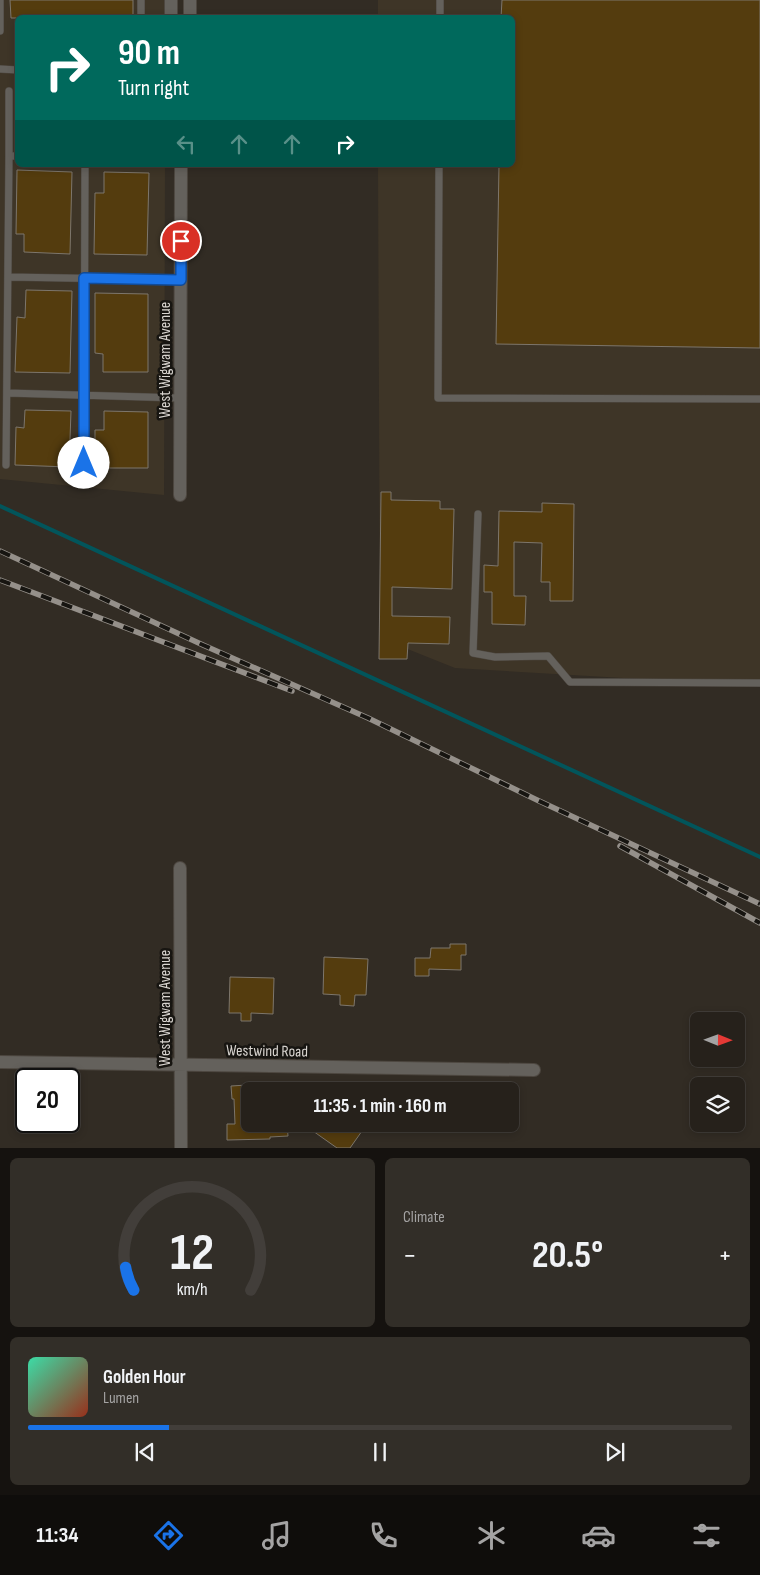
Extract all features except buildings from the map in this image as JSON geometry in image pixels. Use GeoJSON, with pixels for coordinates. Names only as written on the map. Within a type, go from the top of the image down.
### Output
{"type":"FeatureCollection","features":[{"type":"Feature","properties":{"kind":"street"},"geometry":{"type":"LineString","coordinates":[[171,0],[172,15]]}},
{"type":"Feature","properties":{"kind":"street"},"geometry":{"type":"LineString","coordinates":[[190,0],[190,15]]}},
{"type":"Feature","properties":{"kind":"street","name":"West Wigwam Avenue"},"geometry":{"type":"LineString","coordinates":[[180,495],[181,167]]}},
{"type":"Feature","properties":{"kind":"street","name":"West Wigwam Avenue"},"geometry":{"type":"LineString","coordinates":[[180,868],[181,1148]]}},
{"type":"Feature","properties":{"kind":"street","name":"Westwind Road"},"geometry":{"type":"LineString","coordinates":[[0,1062],[534,1070]]}},
{"type":"Feature","properties":{"kind":"lane"},"geometry":{"type":"LineString","coordinates":[[0,0],[0,31]]}},
{"type":"Feature","properties":{"kind":"lane"},"geometry":{"type":"LineString","coordinates":[[141,0],[141,15]]}},
{"type":"Feature","properties":{"kind":"lane"},"geometry":{"type":"LineString","coordinates":[[440,0],[440,15]]}},
{"type":"Feature","properties":{"kind":"lane"},"geometry":{"type":"LineString","coordinates":[[0,69],[15,70]]}},
{"type":"Feature","properties":{"kind":"lane"},"geometry":{"type":"LineString","coordinates":[[6,465],[9,91]]}},
{"type":"Feature","properties":{"kind":"lane"},"geometry":{"type":"LineString","coordinates":[[9,156],[15,156]]}},
{"type":"Feature","properties":{"kind":"lane"},"geometry":{"type":"LineString","coordinates":[[84,463],[85,167]]}},
{"type":"Feature","properties":{"kind":"lane"},"geometry":{"type":"LineString","coordinates":[[439,167],[438,398],[760,399]]}},
{"type":"Feature","properties":{"kind":"lane"},"geometry":{"type":"LineString","coordinates":[[8,278],[181,280]]}},
{"type":"Feature","properties":{"kind":"lane"},"geometry":{"type":"LineString","coordinates":[[7,393],[180,398]]}},
{"type":"Feature","properties":{"kind":"lane"},"geometry":{"type":"LineString","coordinates":[[478,514],[473,653],[495,657],[548,656],[570,682],[760,683]]}},
{"type":"Feature","properties":{"kind":"shaded area"},"geometry":{"type":"Polygon","coordinates":[[[0,0],[166,0],[166,15],[15,15],[15,167],[165,167],[164,495],[0,479],[0,0]]]}},
{"type":"Feature","properties":{"kind":"shaded area"},"geometry":{"type":"Polygon","coordinates":[[[378,0],[760,0],[760,686],[455,668],[380,638],[378,167],[515,167],[515,15],[378,15],[378,0]]]}},
{"type":"Feature","properties":{"kind":"waterway"},"geometry":{"type":"LineString","coordinates":[[0,506],[760,857]]}},
{"type":"Feature","properties":{"kind":"railway"},"geometry":{"type":"LineString","coordinates":[[0,551],[203,645],[368,718],[537,800],[760,904]]}},
{"type":"Feature","properties":{"kind":"railway"},"geometry":{"type":"LineString","coordinates":[[0,580],[292,691]]}},
{"type":"Feature","properties":{"kind":"railway"},"geometry":{"type":"LineString","coordinates":[[620,846],[760,923]]}},
{"type":"Feature","properties":{"kind":"route"},"geometry":{"type":"LineString","coordinates":[[84,463],[84,278],[181,280],[181,241]]}}]}
